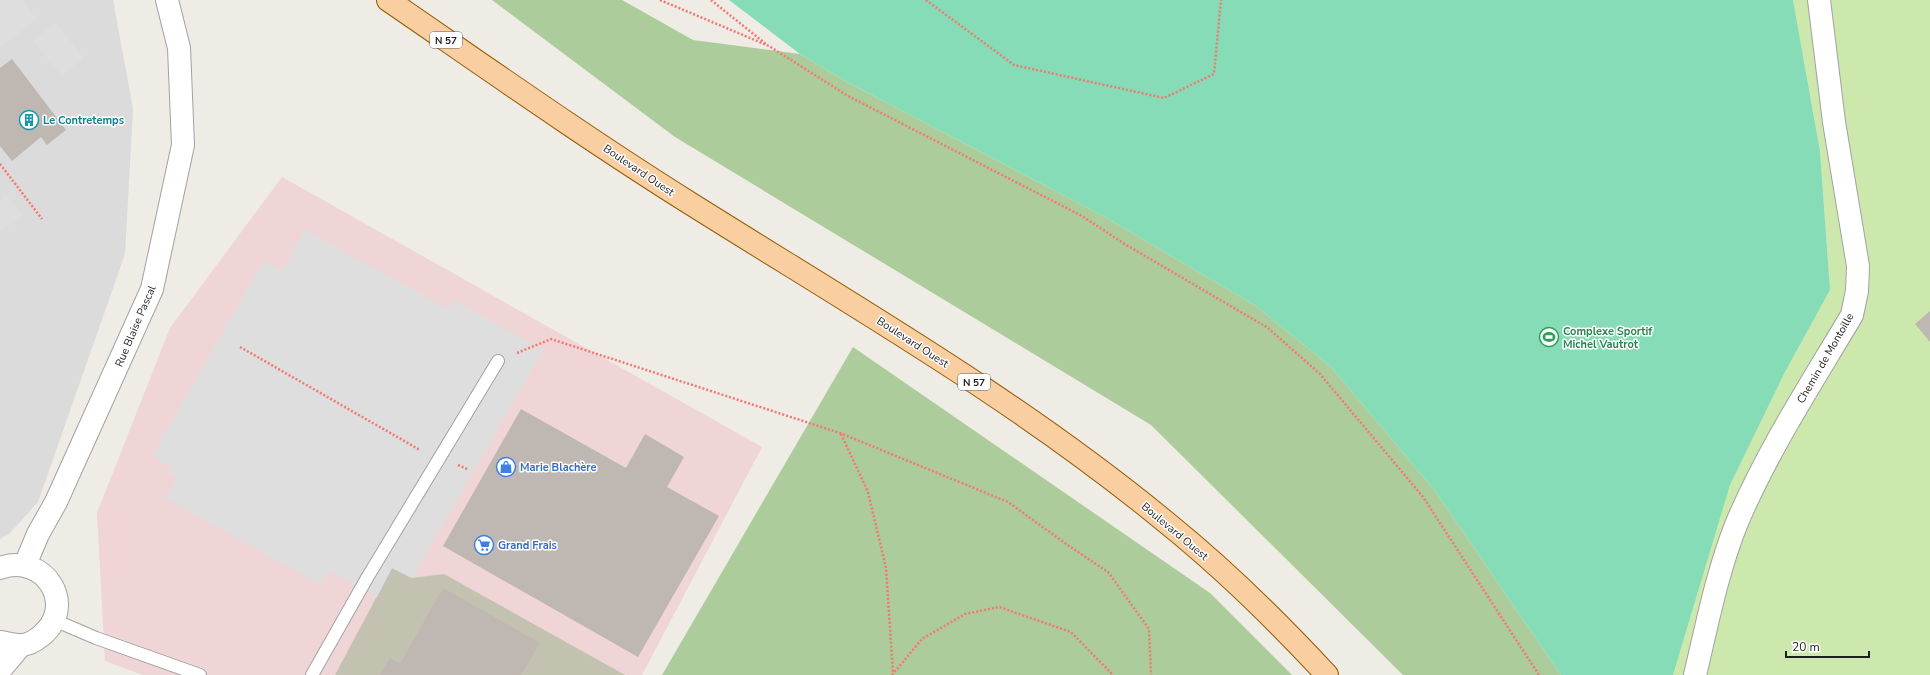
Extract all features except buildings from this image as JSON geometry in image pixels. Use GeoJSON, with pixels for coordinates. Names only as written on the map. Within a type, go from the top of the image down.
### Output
{"type":"FeatureCollection","features":[{"type":"Feature","properties":{"kind":"main road","name":"Boulevard Ouest"},"geometry":{"type":"LineString","coordinates":[[388,0],[673,193],[934,355],[1076,453],[1168,523],[1216,565],[1281,627],[1327,675]]}},
{"type":"Feature","properties":{"kind":"main road","name":"Boulevard Ouest"},"geometry":{"type":"LineString","coordinates":[[411,0],[505,80]]}},
{"type":"Feature","properties":{"kind":"street","name":"Rue Blaise Pascal"},"geometry":{"type":"LineString","coordinates":[[25,565],[38,534],[56,502],[152,289],[183,145],[179,48],[166,0]]}},
{"type":"Feature","properties":{"kind":"street","name":"Chemin de Montoille"},"geometry":{"type":"LineString","coordinates":[[1695,675],[1721,572],[1735,527],[1769,455],[1852,315],[1858,266],[1834,122],[1819,0]]}},
{"type":"Feature","properties":{"kind":"street"},"geometry":{"type":"LineString","coordinates":[[0,568],[10,564],[25,565],[39,570],[49,580],[56,593],[57,606],[54,620],[47,631],[37,640],[10,643],[0,670]]}},
{"type":"Feature","properties":{"kind":"lane"},"geometry":{"type":"LineString","coordinates":[[312,675],[367,578],[498,361]]}},
{"type":"Feature","properties":{"kind":"lane"},"geometry":{"type":"LineString","coordinates":[[54,620],[96,638],[200,675]]}},
{"type":"Feature","properties":{"kind":"path"},"geometry":{"type":"LineString","coordinates":[[660,0],[768,46]]}},
{"type":"Feature","properties":{"kind":"path"},"geometry":{"type":"LineString","coordinates":[[711,0],[768,46],[848,96],[1082,216],[1123,243],[1268,328],[1320,374],[1424,497],[1539,675]]}},
{"type":"Feature","properties":{"kind":"path"},"geometry":{"type":"LineString","coordinates":[[926,0],[1014,65],[1164,98],[1214,74],[1221,0]]}},
{"type":"Feature","properties":{"kind":"path"},"geometry":{"type":"LineString","coordinates":[[0,164],[42,219]]}},
{"type":"Feature","properties":{"kind":"path"},"geometry":{"type":"LineString","coordinates":[[498,361],[551,339],[840,433],[1008,502],[1108,572],[1149,629],[1152,675]]}},
{"type":"Feature","properties":{"kind":"path"},"geometry":{"type":"LineString","coordinates":[[240,346],[423,452],[467,469]]}},
{"type":"Feature","properties":{"kind":"path"},"geometry":{"type":"LineString","coordinates":[[840,433],[868,492],[886,568],[892,674]]}},
{"type":"Feature","properties":{"kind":"path"},"geometry":{"type":"LineString","coordinates":[[892,674],[922,639],[965,614],[999,607],[1071,632],[1113,675]]}},
{"type":"Feature","properties":{"kind":"shaded area"},"geometry":{"type":"Polygon","coordinates":[[[0,0],[113,0],[133,109],[125,254],[38,502],[9,534],[0,539],[0,0]]]}},
{"type":"Feature","properties":{"kind":"shaded area"},"geometry":{"type":"Polygon","coordinates":[[[0,0],[22,0],[37,19],[0,48],[0,0]]]}},
{"type":"Feature","properties":{"kind":"shaded area"},"geometry":{"type":"Polygon","coordinates":[[[56,23],[84,58],[61,75],[33,40],[56,23]]]}},
{"type":"Feature","properties":{"kind":"shaded area"},"geometry":{"type":"Polygon","coordinates":[[[282,177],[762,447],[642,675],[143,675],[105,661],[97,513],[170,328],[282,177]]]}},
{"type":"Feature","properties":{"kind":"shaded area"},"geometry":{"type":"Polygon","coordinates":[[[6,195],[22,215],[0,232],[0,200],[6,195]]]}},
{"type":"Feature","properties":{"kind":"shaded area"},"geometry":{"type":"Polygon","coordinates":[[[305,230],[448,309],[454,300],[543,350],[412,578],[392,568],[377,597],[330,571],[320,585],[165,498],[177,478],[167,473],[171,467],[152,456],[264,260],[282,271],[305,230]]]}},
{"type":"Feature","properties":{"kind":"shaded area"},"geometry":{"type":"Polygon","coordinates":[[[392,568],[412,578],[444,574],[625,675],[335,675],[392,568]]]}},
{"type":"Feature","properties":{"kind":"green space"},"geometry":{"type":"Polygon","coordinates":[[[492,0],[622,0],[693,40],[800,54],[847,82],[1105,217],[1256,306],[1331,367],[1435,491],[1561,675],[1403,675],[1151,425],[675,137],[492,0]]]}},
{"type":"Feature","properties":{"kind":"green space","name":"Complexe Sportif Michel Vautrot"},"geometry":{"type":"Polygon","coordinates":[[[729,0],[1793,0],[1820,151],[1830,290],[1785,372],[1730,485],[1673,675],[1561,675],[1435,491],[1331,367],[1256,306],[1105,217],[847,82],[800,54],[729,0]]]}},
{"type":"Feature","properties":{"kind":"green space"},"geometry":{"type":"Polygon","coordinates":[[[1793,0],[1930,0],[1930,675],[1673,675],[1730,485],[1785,372],[1830,290],[1820,150],[1793,0]]]}},
{"type":"Feature","properties":{"kind":"green space"},"geometry":{"type":"Polygon","coordinates":[[[853,347],[1210,593],[1292,675],[662,675],[853,347]]]}},
{"type":"Feature","properties":{"kind":"place","name":"Le Contretemps"},"geometry":{"type":"Point","coordinates":[29,120]}},
{"type":"Feature","properties":{"kind":"place","name":"Complexe Sportif Michel Vautrot"},"geometry":{"type":"Point","coordinates":[1549,337]}},
{"type":"Feature","properties":{"kind":"place","name":"Marie Blachère"},"geometry":{"type":"Point","coordinates":[506,467]}},
{"type":"Feature","properties":{"kind":"place","name":"Grand Frais"},"geometry":{"type":"Point","coordinates":[484,545]}}]}
